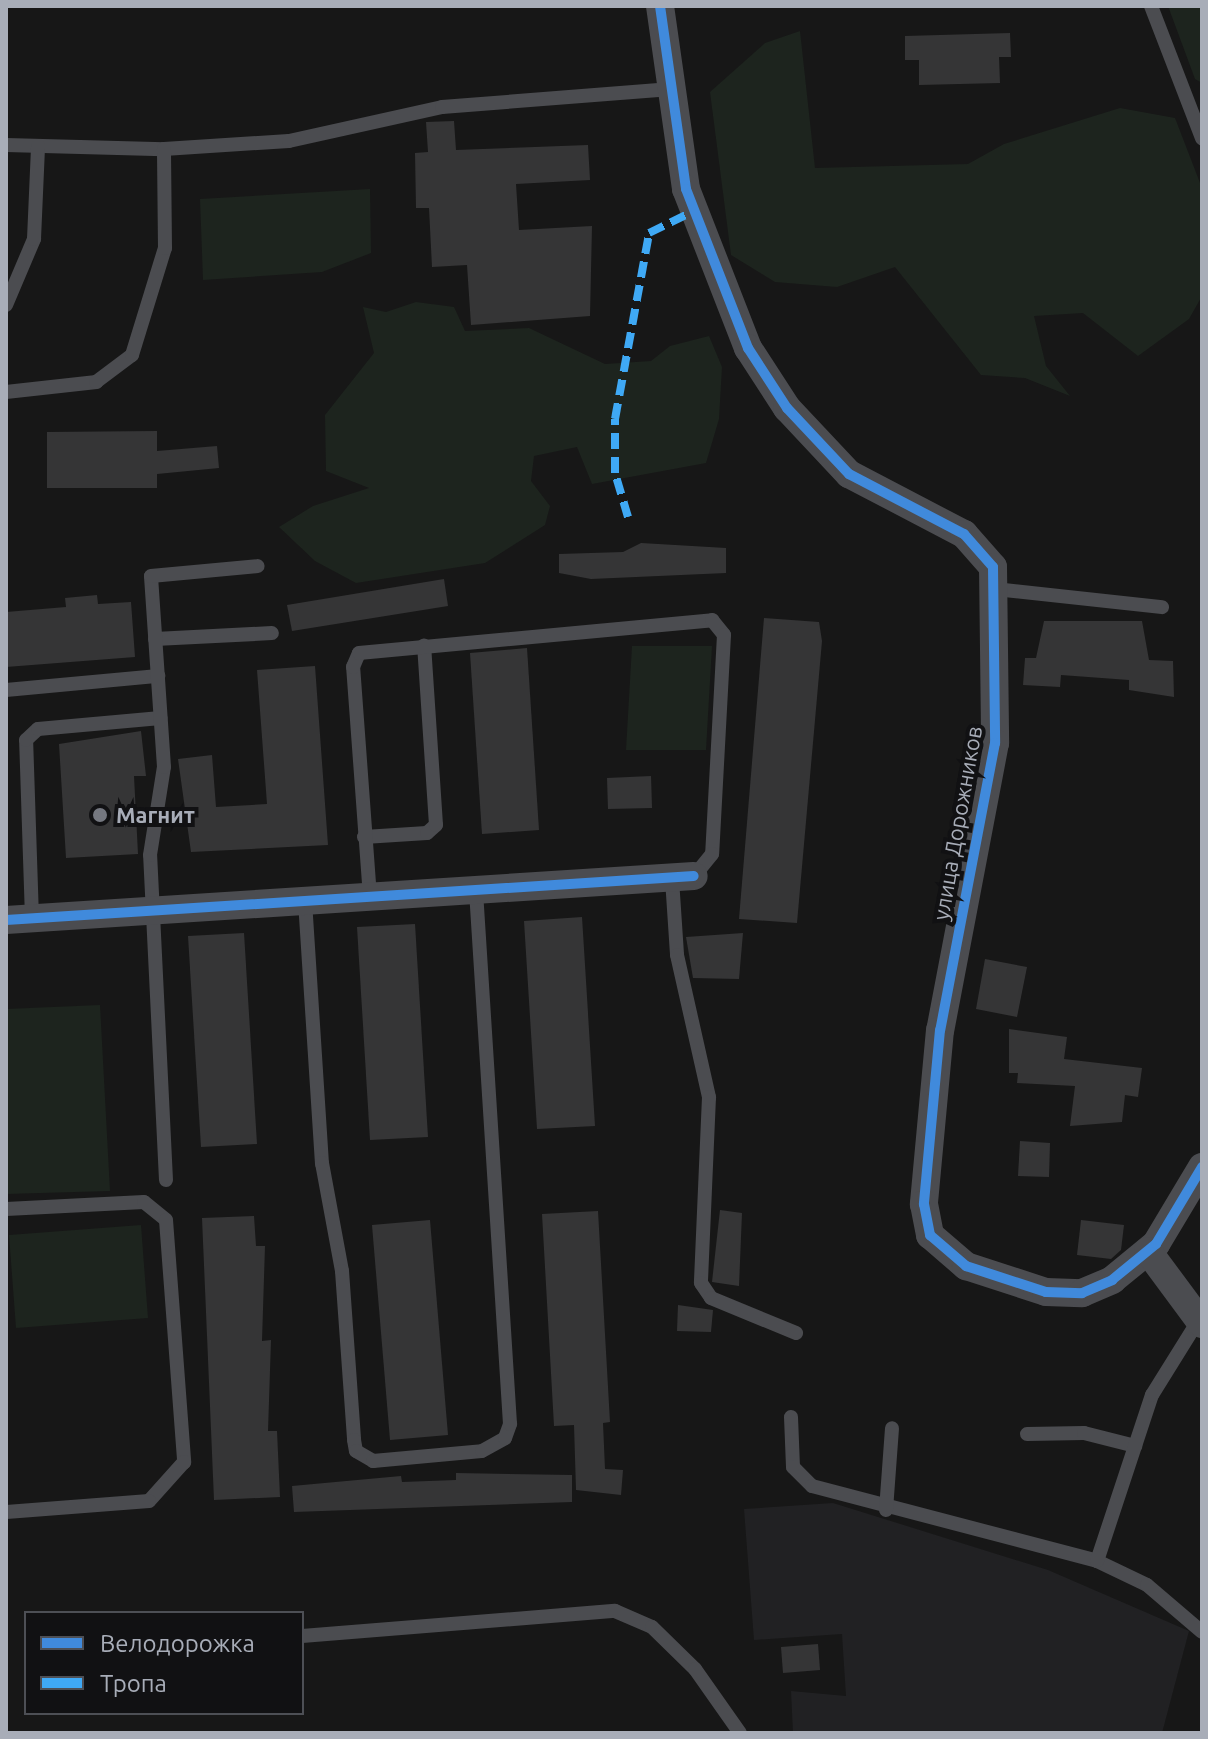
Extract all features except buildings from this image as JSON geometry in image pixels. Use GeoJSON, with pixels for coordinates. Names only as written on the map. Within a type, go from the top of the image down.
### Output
{"type":"FeatureCollection","features":[{"type":"Feature","properties":{"kind":"street","name":"улица Дорожников"},"geometry":{"type":"LineString","coordinates":[[660,6],[671,89],[702,241],[766,378],[849,474],[978,544],[993,567],[995,743],[940,1030],[927,1221],[942,1251],[966,1266],[1066,1295],[1112,1280],[1148,1251],[1175,1220],[1202,1167]]}},
{"type":"Feature","properties":{"kind":"street"},"geometry":{"type":"LineString","coordinates":[[19,919],[683,878]]}},
{"type":"Feature","properties":{"kind":"street"},"geometry":{"type":"LineString","coordinates":[[1148,1251],[1174,1277],[1200,1323]]}},
{"type":"Feature","properties":{"kind":"lane"},"geometry":{"type":"LineString","coordinates":[[1151,6],[1202,138]]}},
{"type":"Feature","properties":{"kind":"lane"},"geometry":{"type":"LineString","coordinates":[[6,145],[164,149],[289,141],[442,107],[671,89]]}},
{"type":"Feature","properties":{"kind":"lane"},"geometry":{"type":"LineString","coordinates":[[6,305],[34,239],[38,146]]}},
{"type":"Feature","properties":{"kind":"lane"},"geometry":{"type":"LineString","coordinates":[[6,392],[96,382],[132,355],[165,248],[164,149]]}},
{"type":"Feature","properties":{"kind":"lane"},"geometry":{"type":"LineString","coordinates":[[166,1180],[151,829],[163,779],[151,576],[258,566]]}},
{"type":"Feature","properties":{"kind":"lane"},"geometry":{"type":"LineString","coordinates":[[995,589],[1162,607]]}},
{"type":"Feature","properties":{"kind":"lane"},"geometry":{"type":"LineString","coordinates":[[370,897],[355,658],[366,649],[719,622],[724,635],[712,854],[683,878],[678,964],[709,1097],[701,1283],[711,1298],[796,1333]]}},
{"type":"Feature","properties":{"kind":"lane"},"geometry":{"type":"LineString","coordinates":[[155,639],[272,633]]}},
{"type":"Feature","properties":{"kind":"lane"},"geometry":{"type":"LineString","coordinates":[[364,837],[427,833],[436,825],[424,645]]}},
{"type":"Feature","properties":{"kind":"lane"},"geometry":{"type":"LineString","coordinates":[[6,690],[158,676]]}},
{"type":"Feature","properties":{"kind":"lane"},"geometry":{"type":"LineString","coordinates":[[19,919],[26,740],[38,729],[161,718]]}},
{"type":"Feature","properties":{"kind":"lane"},"geometry":{"type":"LineString","coordinates":[[305,901],[322,1163],[342,1271],[354,1440],[356,1451],[373,1461],[482,1451],[505,1438],[510,1424],[476,891]]}},
{"type":"Feature","properties":{"kind":"lane"},"geometry":{"type":"LineString","coordinates":[[6,1209],[144,1202],[166,1220],[184,1462],[149,1501],[6,1512]]}},
{"type":"Feature","properties":{"kind":"lane"},"geometry":{"type":"LineString","coordinates":[[1097,1561],[1135,1446],[1167,1363],[1200,1323]]}},
{"type":"Feature","properties":{"kind":"lane"},"geometry":{"type":"LineString","coordinates":[[791,1417],[791,1460],[805,1481],[886,1510],[1097,1561],[1147,1585],[1202,1632]]}},
{"type":"Feature","properties":{"kind":"lane"},"geometry":{"type":"LineString","coordinates":[[886,1510],[892,1428]]}},
{"type":"Feature","properties":{"kind":"lane"},"geometry":{"type":"LineString","coordinates":[[1027,1434],[1084,1433],[1135,1446]]}},
{"type":"Feature","properties":{"kind":"lane"},"geometry":{"type":"LineString","coordinates":[[304,1636],[615,1611],[652,1627],[695,1669],[740,1733]]}},
{"type":"Feature","properties":{"kind":"shaded area"},"geometry":{"type":"Polygon","coordinates":[[[1168,6],[1202,6],[1202,83],[1195,79],[1168,6]]]}},
{"type":"Feature","properties":{"kind":"shaded area"},"geometry":{"type":"Polygon","coordinates":[[[800,31],[815,168],[968,164],[1004,144],[1120,108],[1175,118],[1202,188],[1202,296],[1189,319],[1138,356],[1083,313],[1034,316],[1046,366],[1070,396],[1025,378],[981,375],[895,267],[837,287],[775,282],[731,255],[710,92],[765,43],[800,31]]]}},
{"type":"Feature","properties":{"kind":"shaded area"},"geometry":{"type":"Polygon","coordinates":[[[370,189],[371,253],[322,272],[203,280],[200,199],[370,189]]]}},
{"type":"Feature","properties":{"kind":"shaded area"},"geometry":{"type":"Polygon","coordinates":[[[416,302],[454,307],[465,331],[529,328],[605,364],[651,361],[670,346],[709,336],[722,367],[719,419],[706,463],[592,484],[577,447],[534,456],[531,481],[550,506],[545,525],[485,563],[356,583],[315,561],[279,527],[313,506],[369,488],[326,471],[325,415],[374,353],[363,307],[386,312],[416,302]]]}},
{"type":"Feature","properties":{"kind":"shaded area"},"geometry":{"type":"Polygon","coordinates":[[[632,646],[712,646],[706,750],[626,750],[632,646]]]}},
{"type":"Feature","properties":{"kind":"shaded area"},"geometry":{"type":"Polygon","coordinates":[[[100,1005],[110,1191],[6,1194],[6,1009],[100,1005]]]}},
{"type":"Feature","properties":{"kind":"shaded area"},"geometry":{"type":"Polygon","coordinates":[[[141,1225],[148,1318],[16,1328],[9,1235],[141,1225]]]}},
{"type":"Feature","properties":{"kind":"shaded area"},"geometry":{"type":"Polygon","coordinates":[[[833,1503],[1048,1570],[1189,1631],[1162,1733],[793,1733],[791,1691],[846,1696],[842,1634],[754,1640],[744,1509],[833,1503]]]}},
{"type":"Feature","properties":{"kind":"marked path"},"geometry":{"type":"LineString","coordinates":[[628,517],[615,473],[615,419],[649,233],[692,212]]}},
{"type":"Feature","properties":{"kind":"cycle path"},"geometry":{"type":"LineString","coordinates":[[660,6],[686,189],[748,348],[787,408],[849,474],[964,534],[993,567],[995,743],[940,1030],[924,1204],[930,1235],[966,1266],[1046,1292],[1082,1293],[1112,1280],[1156,1244],[1202,1167]]}},
{"type":"Feature","properties":{"kind":"cycle path"},"geometry":{"type":"LineString","coordinates":[[6,920],[694,876]]}},
{"type":"Feature","properties":{"kind":"place","name":"Магнит"},"geometry":{"type":"Point","coordinates":[100,815]}}]}
